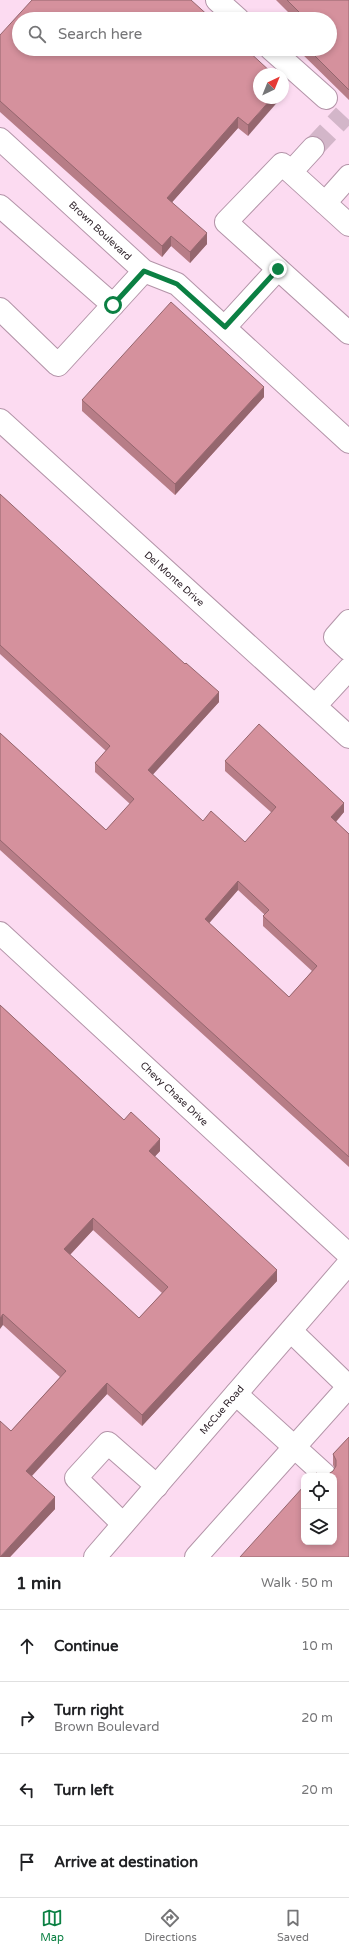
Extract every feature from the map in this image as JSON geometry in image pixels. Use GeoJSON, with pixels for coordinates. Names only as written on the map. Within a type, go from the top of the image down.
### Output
{"type":"FeatureCollection","features":[{"type":"Feature","properties":{"kind":"street"},"geometry":{"type":"LineString","coordinates":[[216,0],[230,12]]}},
{"type":"Feature","properties":{"kind":"street"},"geometry":{"type":"LineString","coordinates":[[279,56],[326,98]]}},
{"type":"Feature","properties":{"kind":"street","name":"Brown Boulevard"},"geometry":{"type":"LineString","coordinates":[[0,139],[144,271],[177,284],[349,442]]}},
{"type":"Feature","properties":{"kind":"street"},"geometry":{"type":"LineString","coordinates":[[291,172],[313,148]]}},
{"type":"Feature","properties":{"kind":"street"},"geometry":{"type":"LineString","coordinates":[[349,225],[282,164],[226,222],[349,333]]}},
{"type":"Feature","properties":{"kind":"street"},"geometry":{"type":"LineString","coordinates":[[325,203],[349,176]]}},
{"type":"Feature","properties":{"kind":"street"},"geometry":{"type":"LineString","coordinates":[[0,206],[113,305]]}},
{"type":"Feature","properties":{"kind":"street"},"geometry":{"type":"LineString","coordinates":[[225,327],[278,269]]}},
{"type":"Feature","properties":{"kind":"street"},"geometry":{"type":"LineString","coordinates":[[0,309],[58,365],[144,271]]}},
{"type":"Feature","properties":{"kind":"street","name":"Del Monte Drive"},"geometry":{"type":"LineString","coordinates":[[0,420],[349,737]]}},
{"type":"Feature","properties":{"kind":"street"},"geometry":{"type":"LineString","coordinates":[[349,621],[335,637],[349,650]]}},
{"type":"Feature","properties":{"kind":"street"},"geometry":{"type":"LineString","coordinates":[[315,706],[349,669]]}},
{"type":"Feature","properties":{"kind":"street","name":"Chevy Chase Drive"},"geometry":{"type":"LineString","coordinates":[[0,933],[349,1255]]}},
{"type":"Feature","properties":{"kind":"street","name":"McCue Road"},"geometry":{"type":"LineString","coordinates":[[95,1557],[349,1263]]}},
{"type":"Feature","properties":{"kind":"street"},"geometry":{"type":"LineString","coordinates":[[196,1557],[349,1386],[291,1331]]}},
{"type":"Feature","properties":{"kind":"street"},"geometry":{"type":"LineString","coordinates":[[236,1394],[323,1473]]}},
{"type":"Feature","properties":{"kind":"street"},"geometry":{"type":"LineString","coordinates":[[123,1524],[76,1478],[108,1443],[157,1486]]}},
{"type":"Feature","properties":{"kind":"building"},"geometry":{"type":"Polygon","coordinates":[[[32,0],[191,0],[204,12],[21,12],[32,0]]]}},
{"type":"Feature","properties":{"kind":"building"},"geometry":{"type":"Polygon","coordinates":[[[287,0],[349,0],[349,90],[315,56],[337,56],[337,12],[299,12],[287,0]]]}},
{"type":"Feature","properties":{"kind":"building"},"geometry":{"type":"Polygon","coordinates":[[[12,22],[12,56],[254,56],[267,68],[253,68],[253,104],[267,104],[248,125],[238,117],[167,198],[207,233],[190,252],[171,236],[162,246],[0,101],[0,35],[12,22]]]}},
{"type":"Feature","properties":{"kind":"building"},"geometry":{"type":"Polygon","coordinates":[[[171,302],[264,387],[175,484],[82,400],[171,302]]]}},
{"type":"Feature","properties":{"kind":"building"},"geometry":{"type":"Polygon","coordinates":[[[0,494],[185,664],[186,663],[219,692],[148,770],[203,821],[211,811],[245,842],[276,807],[225,761],[259,724],[344,803],[331,817],[349,834],[349,1157],[0,840],[0,733],[106,830],[134,799],[95,763],[110,746],[0,645],[0,494]],[[238,881],[205,919],[289,997],[317,966],[263,916],[269,910],[238,881]]]}},
{"type":"Feature","properties":{"kind":"building"},"geometry":{"type":"Polygon","coordinates":[[[0,1005],[124,1120],[131,1112],[160,1139],[149,1151],[277,1270],[142,1415],[107,1383],[26,1471],[55,1497],[0,1557],[0,1421],[11,1431],[66,1371],[3,1314],[0,1318],[0,1005]],[[93,1218],[64,1249],[139,1318],[168,1287],[93,1218]]]}},
{"type":"Feature","properties":{"kind":"building"},"geometry":{"type":"Polygon","coordinates":[[[349,1437],[349,1557],[240,1557],[301,1489],[301,1545],[337,1545],[337,1473],[330,1473],[336,1466],[336,1460],[333,1454],[349,1437]]]}},
{"type":"Feature","properties":{"kind":"tunnel"},"geometry":{"type":"LineString","coordinates":[[313,148],[344,115]]}},
{"type":"Feature","properties":{"kind":"route"},"geometry":{"type":"LineString","coordinates":[[113,305],[144,271],[177,284],[225,327],[278,269]]}}]}
